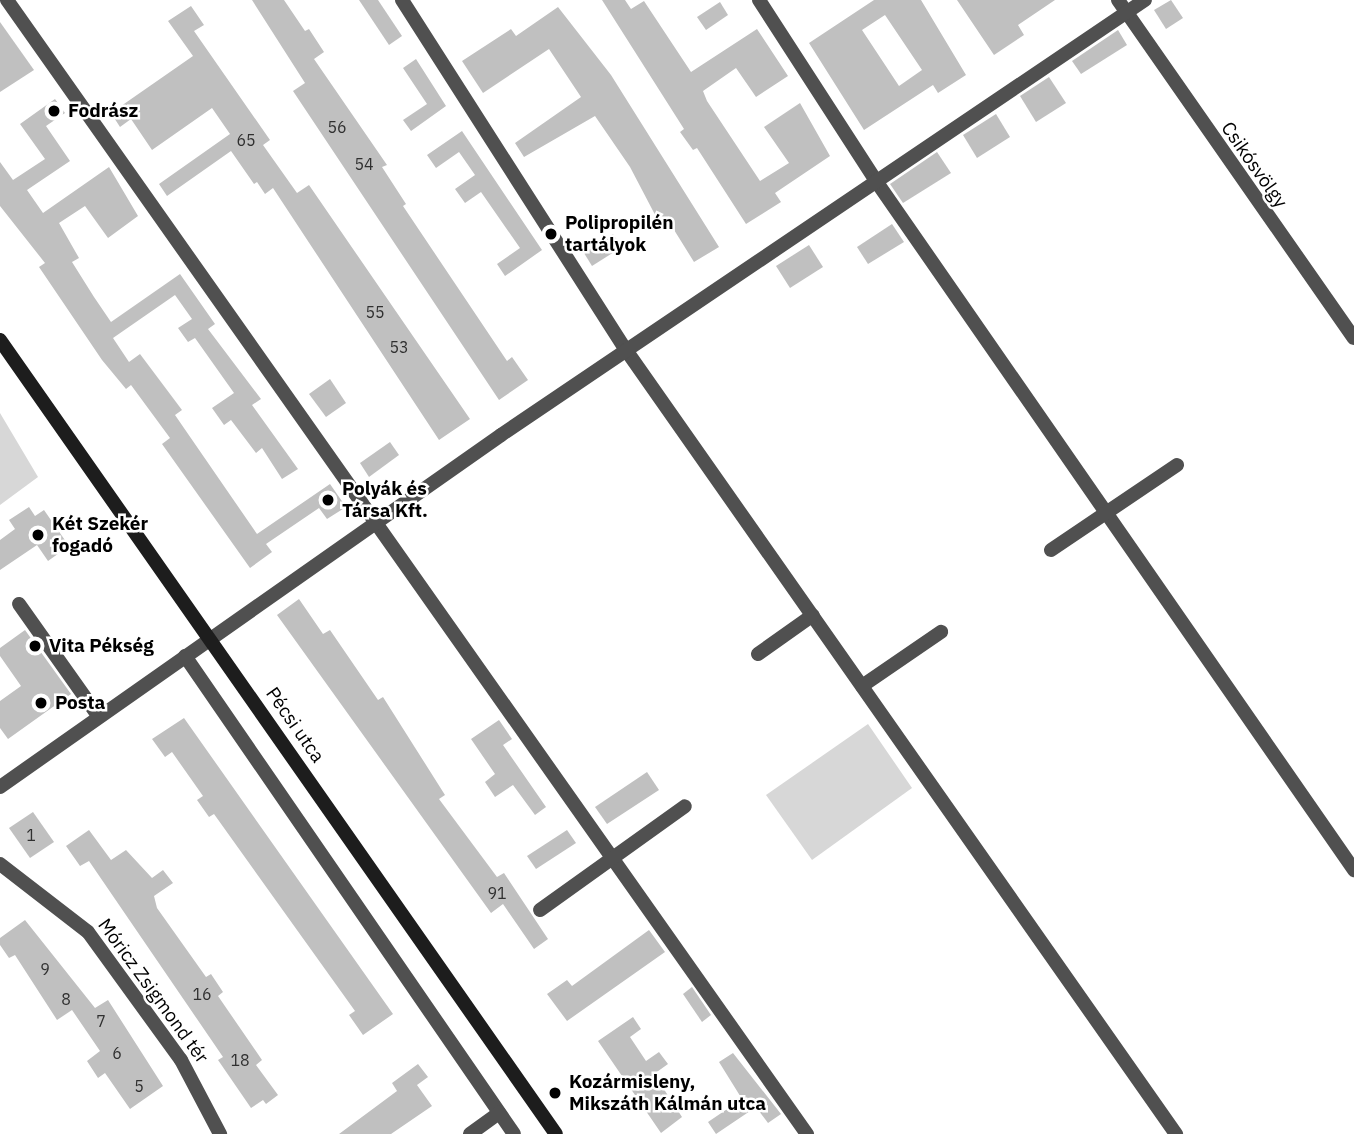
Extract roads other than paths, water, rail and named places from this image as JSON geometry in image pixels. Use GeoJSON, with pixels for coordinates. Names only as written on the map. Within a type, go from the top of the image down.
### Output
{"type":"FeatureCollection","features":[{"type":"Feature","properties":{"kind":"main road","name":"Pécsi utca"},"geometry":{"type":"LineString","coordinates":[[0,340],[556,1134]]}},
{"type":"Feature","properties":{"kind":"street"},"geometry":{"type":"LineString","coordinates":[[7,0],[614,856],[807,1134]]}},
{"type":"Feature","properties":{"kind":"street"},"geometry":{"type":"LineString","coordinates":[[402,0],[626,350],[1176,1134]]}},
{"type":"Feature","properties":{"kind":"street"},"geometry":{"type":"LineString","coordinates":[[759,0],[876,181],[1354,870]]}},
{"type":"Feature","properties":{"kind":"street"},"geometry":{"type":"LineString","coordinates":[[0,787],[626,350],[876,181],[1121,6],[1145,0]]}},
{"type":"Feature","properties":{"kind":"street","name":"Csikósvölgy"},"geometry":{"type":"LineString","coordinates":[[1121,6],[1354,338]]}},
{"type":"Feature","properties":{"kind":"street"},"geometry":{"type":"LineString","coordinates":[[1051,550],[1177,465]]}},
{"type":"Feature","properties":{"kind":"street"},"geometry":{"type":"LineString","coordinates":[[19,604],[99,717]]}},
{"type":"Feature","properties":{"kind":"street"},"geometry":{"type":"LineString","coordinates":[[758,654],[813,615]]}},
{"type":"Feature","properties":{"kind":"street"},"geometry":{"type":"LineString","coordinates":[[862,686],[941,632]]}},
{"type":"Feature","properties":{"kind":"street"},"geometry":{"type":"LineString","coordinates":[[185,656],[514,1134]]}},
{"type":"Feature","properties":{"kind":"street"},"geometry":{"type":"LineString","coordinates":[[540,910],[685,806]]}},
{"type":"Feature","properties":{"kind":"street","name":"Móricz Zsigmond tér"},"geometry":{"type":"LineString","coordinates":[[0,864],[88,932],[181,1060],[220,1134]]}},
{"type":"Feature","properties":{"kind":"street"},"geometry":{"type":"LineString","coordinates":[[470,1134],[499,1113]]}},
{"type":"Feature","properties":{"kind":"place","name":"Fodrász"},"geometry":{"type":"Point","coordinates":[54,111]}},
{"type":"Feature","properties":{"kind":"place","name":"Polipropilén tartályok"},"geometry":{"type":"Point","coordinates":[551,234]}},
{"type":"Feature","properties":{"kind":"place","name":"Polyák és Társa Kft."},"geometry":{"type":"Point","coordinates":[328,500]}},
{"type":"Feature","properties":{"kind":"place","name":"Két Szekér fogadó"},"geometry":{"type":"Point","coordinates":[38,535]}},
{"type":"Feature","properties":{"kind":"place","name":"Vita Pékség"},"geometry":{"type":"Point","coordinates":[35,646]}},
{"type":"Feature","properties":{"kind":"place","name":"Posta"},"geometry":{"type":"Point","coordinates":[41,703]}},
{"type":"Feature","properties":{"kind":"place","name":"Kozármisleny, Mikszáth Kálmán utca"},"geometry":{"type":"Point","coordinates":[555,1093]}}]}
